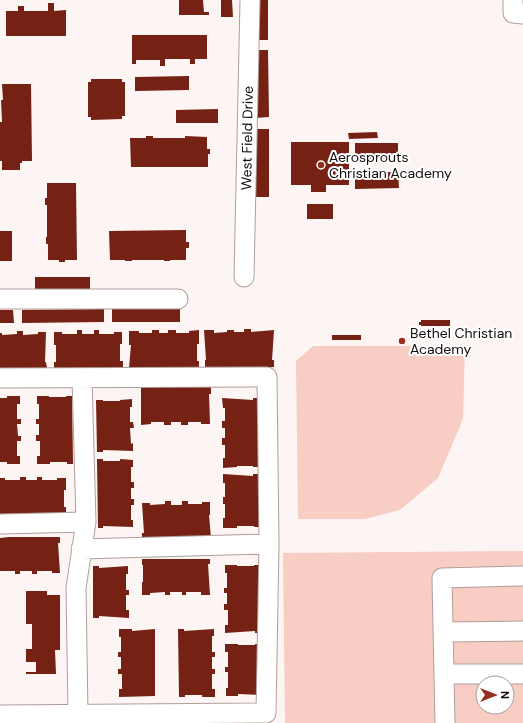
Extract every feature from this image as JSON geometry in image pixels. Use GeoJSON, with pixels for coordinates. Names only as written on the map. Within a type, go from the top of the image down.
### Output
{"type":"FeatureCollection","features":[{"type":"Feature","properties":{"kind":"street","name":"West Field Drive"},"geometry":{"type":"LineString","coordinates":[[244,277],[250,0]]}},
{"type":"Feature","properties":{"kind":"street"},"geometry":{"type":"LineString","coordinates":[[513,0],[513,13],[523,14]]}},
{"type":"Feature","properties":{"kind":"street"},"geometry":{"type":"LineString","coordinates":[[0,299],[178,299]]}},
{"type":"Feature","properties":{"kind":"street"},"geometry":{"type":"LineString","coordinates":[[0,378],[267,377],[269,544],[266,713],[140,719],[78,715],[0,715]]}},
{"type":"Feature","properties":{"kind":"street"},"geometry":{"type":"LineString","coordinates":[[78,715],[76,588],[86,522],[82,378]]}},
{"type":"Feature","properties":{"kind":"street"},"geometry":{"type":"LineString","coordinates":[[0,524],[86,522]]}},
{"type":"Feature","properties":{"kind":"street"},"geometry":{"type":"LineString","coordinates":[[82,549],[269,544]]}},
{"type":"Feature","properties":{"kind":"street"},"geometry":{"type":"LineString","coordinates":[[445,723],[442,578],[523,576]]}},
{"type":"Feature","properties":{"kind":"street"},"geometry":{"type":"LineString","coordinates":[[443,632],[523,630]]}},
{"type":"Feature","properties":{"kind":"street"},"geometry":{"type":"LineString","coordinates":[[444,674],[523,674]]}},
{"type":"Feature","properties":{"kind":"shaded area"},"geometry":{"type":"Polygon","coordinates":[[[313,346],[465,346],[463,419],[438,478],[400,510],[365,519],[298,519],[296,361],[313,346]]]}},
{"type":"Feature","properties":{"kind":"shaded area"},"geometry":{"type":"Polygon","coordinates":[[[523,551],[523,723],[285,723],[283,553],[523,551]]]}},
{"type":"Feature","properties":{"kind":"building"},"geometry":{"type":"Polygon","coordinates":[[[179,0],[203,0],[204,12],[209,12],[209,15],[179,15],[179,0]]]}},
{"type":"Feature","properties":{"kind":"building"},"geometry":{"type":"Polygon","coordinates":[[[221,0],[232,0],[233,17],[221,17],[221,0]]]}},
{"type":"Feature","properties":{"kind":"building"},"geometry":{"type":"Polygon","coordinates":[[[254,0],[268,0],[268,40],[254,40],[254,0]]]}},
{"type":"Feature","properties":{"kind":"building"},"geometry":{"type":"Polygon","coordinates":[[[48,3],[54,3],[54,11],[66,10],[66,36],[6,36],[6,11],[18,11],[18,6],[24,6],[24,11],[48,11],[48,3]]]}},
{"type":"Feature","properties":{"kind":"building"},"geometry":{"type":"Polygon","coordinates":[[[132,35],[207,35],[207,59],[195,59],[195,64],[190,64],[190,59],[165,59],[165,66],[160,66],[160,60],[136,60],[136,64],[132,64],[132,35]]]}},
{"type":"Feature","properties":{"kind":"building"},"geometry":{"type":"Polygon","coordinates":[[[254,50],[268,50],[269,117],[255,118],[254,50]]]}},
{"type":"Feature","properties":{"kind":"building"},"geometry":{"type":"Polygon","coordinates":[[[189,76],[189,90],[135,91],[135,77],[189,76]]]}},
{"type":"Feature","properties":{"kind":"building"},"geometry":{"type":"Polygon","coordinates":[[[91,79],[122,79],[122,82],[125,82],[125,116],[122,116],[122,119],[91,120],[91,117],[88,117],[88,82],[91,82],[91,79]]]}},
{"type":"Feature","properties":{"kind":"building"},"geometry":{"type":"Polygon","coordinates":[[[2,84],[31,84],[32,161],[22,161],[22,163],[20,163],[20,170],[2,170],[2,161],[0,161],[0,122],[2,122],[1,100],[3,100],[2,84]]]}},
{"type":"Feature","properties":{"kind":"building"},"geometry":{"type":"Polygon","coordinates":[[[218,109],[218,123],[176,123],[176,110],[218,109]]]}},
{"type":"Feature","properties":{"kind":"building"},"geometry":{"type":"Polygon","coordinates":[[[254,129],[269,129],[269,197],[255,197],[254,129]]]}},
{"type":"Feature","properties":{"kind":"building"},"geometry":{"type":"Polygon","coordinates":[[[377,132],[378,138],[349,139],[348,133],[377,132]]]}},
{"type":"Feature","properties":{"kind":"building"},"geometry":{"type":"Polygon","coordinates":[[[146,136],[153,136],[153,138],[185,138],[185,136],[207,137],[207,149],[210,149],[210,154],[208,154],[208,167],[131,167],[130,138],[146,138],[146,136]]]}},
{"type":"Feature","properties":{"kind":"building"},"geometry":{"type":"Polygon","coordinates":[[[291,142],[349,142],[349,185],[326,185],[326,192],[311,192],[311,185],[291,185],[291,142]]]}},
{"type":"Feature","properties":{"kind":"building"},"geometry":{"type":"Polygon","coordinates":[[[355,143],[398,143],[398,159],[355,160],[355,143]]]}},
{"type":"Feature","properties":{"kind":"building"},"geometry":{"type":"Polygon","coordinates":[[[355,172],[398,172],[399,188],[355,189],[355,172]]]}},
{"type":"Feature","properties":{"kind":"building"},"geometry":{"type":"Polygon","coordinates":[[[47,183],[76,183],[77,260],[65,260],[65,262],[59,262],[59,260],[48,260],[48,244],[46,244],[47,205],[45,205],[45,198],[47,198],[47,183]]]}},
{"type":"Feature","properties":{"kind":"building"},"geometry":{"type":"Polygon","coordinates":[[[307,204],[333,204],[333,219],[307,219],[307,204]]]}},
{"type":"Feature","properties":{"kind":"building"},"geometry":{"type":"Polygon","coordinates":[[[186,230],[186,242],[189,242],[189,248],[186,248],[186,260],[110,260],[109,231],[186,230]]]}},
{"type":"Feature","properties":{"kind":"building"},"geometry":{"type":"Polygon","coordinates":[[[0,231],[12,231],[12,261],[0,261],[0,231]]]}},
{"type":"Feature","properties":{"kind":"building"},"geometry":{"type":"Polygon","coordinates":[[[35,277],[90,277],[90,290],[35,290],[35,277]]]}},
{"type":"Feature","properties":{"kind":"building"},"geometry":{"type":"Polygon","coordinates":[[[180,308],[180,322],[112,322],[112,309],[180,308]]]}},
{"type":"Feature","properties":{"kind":"building"},"geometry":{"type":"Polygon","coordinates":[[[104,309],[104,322],[22,323],[22,310],[104,309]]]}},
{"type":"Feature","properties":{"kind":"building"},"geometry":{"type":"Polygon","coordinates":[[[0,310],[13,310],[14,323],[0,323],[0,310]]]}},
{"type":"Feature","properties":{"kind":"building"},"geometry":{"type":"Polygon","coordinates":[[[421,320],[450,320],[450,326],[421,326],[419,325],[419,322],[421,322],[421,320]]]}},
{"type":"Feature","properties":{"kind":"building"},"geometry":{"type":"Polygon","coordinates":[[[244,329],[251,329],[251,332],[274,330],[272,360],[274,360],[274,367],[205,368],[206,360],[204,330],[214,330],[214,333],[227,332],[227,330],[244,332],[244,329]]]}},
{"type":"Feature","properties":{"kind":"building"},"geometry":{"type":"Polygon","coordinates":[[[77,330],[82,330],[82,334],[94,334],[94,330],[99,330],[99,334],[114,334],[114,332],[122,332],[120,361],[123,361],[123,368],[54,368],[54,362],[56,362],[56,345],[54,345],[54,332],[62,332],[62,334],[77,334],[77,330]]]}},
{"type":"Feature","properties":{"kind":"building"},"geometry":{"type":"Polygon","coordinates":[[[152,330],[159,330],[159,333],[168,333],[168,330],[176,330],[176,333],[189,333],[189,331],[199,330],[197,361],[199,361],[199,368],[129,368],[131,345],[129,345],[129,331],[152,333],[152,330]]]}},
{"type":"Feature","properties":{"kind":"building"},"geometry":{"type":"Polygon","coordinates":[[[17,331],[23,331],[23,335],[46,332],[45,362],[47,368],[0,368],[0,333],[2,333],[2,335],[17,334],[17,331]]]}},
{"type":"Feature","properties":{"kind":"building"},"geometry":{"type":"Polygon","coordinates":[[[332,335],[361,335],[361,340],[332,340],[332,335]]]}},
{"type":"Feature","properties":{"kind":"building"},"geometry":{"type":"Polygon","coordinates":[[[141,387],[211,387],[211,394],[209,394],[210,424],[188,422],[188,425],[181,425],[181,422],[171,422],[171,425],[164,425],[164,422],[151,422],[151,424],[141,425],[141,387]]]}},
{"type":"Feature","properties":{"kind":"building"},"geometry":{"type":"Polygon","coordinates":[[[7,396],[20,396],[20,404],[17,404],[17,419],[21,419],[21,424],[17,424],[18,436],[21,436],[21,441],[17,441],[17,456],[20,456],[20,464],[7,464],[7,462],[0,462],[0,398],[7,398],[7,396]]]}},
{"type":"Feature","properties":{"kind":"building"},"geometry":{"type":"Polygon","coordinates":[[[37,396],[72,396],[73,464],[67,464],[67,462],[50,462],[50,464],[37,464],[37,456],[40,456],[40,441],[36,441],[36,435],[39,435],[39,424],[36,424],[36,419],[39,419],[39,404],[37,404],[37,396]]]}},
{"type":"Feature","properties":{"kind":"building"},"geometry":{"type":"Polygon","coordinates":[[[222,398],[253,400],[253,398],[260,398],[260,467],[237,466],[223,468],[225,445],[222,445],[222,438],[225,438],[225,428],[222,428],[222,421],[225,421],[225,408],[223,408],[222,398]]]}},
{"type":"Feature","properties":{"kind":"building"},"geometry":{"type":"Polygon","coordinates":[[[132,399],[132,407],[130,407],[130,422],[133,422],[134,428],[130,428],[133,451],[103,450],[103,452],[97,452],[96,400],[120,401],[132,399]]]}},
{"type":"Feature","properties":{"kind":"building"},"geometry":{"type":"Polygon","coordinates":[[[97,459],[103,459],[103,461],[120,461],[120,459],[133,460],[133,467],[131,467],[131,482],[134,482],[134,488],[131,488],[131,499],[134,499],[134,505],[131,505],[131,520],[133,520],[133,527],[103,526],[103,528],[98,528],[97,459]]]}},
{"type":"Feature","properties":{"kind":"building"},"geometry":{"type":"Polygon","coordinates":[[[223,474],[253,476],[253,474],[260,474],[260,527],[237,526],[237,528],[223,528],[223,518],[225,518],[225,504],[223,504],[223,497],[225,497],[225,483],[223,483],[223,474]]]}},
{"type":"Feature","properties":{"kind":"building"},"geometry":{"type":"Polygon","coordinates":[[[20,477],[26,477],[26,480],[37,480],[37,477],[42,477],[42,480],[57,480],[57,478],[66,478],[64,507],[66,507],[66,513],[0,514],[0,478],[5,478],[5,480],[20,480],[20,477]]]}},
{"type":"Feature","properties":{"kind":"building"},"geometry":{"type":"Polygon","coordinates":[[[165,501],[171,501],[171,505],[182,505],[182,501],[188,501],[188,504],[202,504],[202,502],[210,502],[209,515],[211,538],[142,538],[142,533],[144,533],[142,503],[150,503],[150,505],[165,504],[165,501]]]}},
{"type":"Feature","properties":{"kind":"building"},"geometry":{"type":"Polygon","coordinates":[[[60,537],[60,543],[58,543],[60,573],[52,573],[52,571],[37,571],[37,574],[32,574],[32,571],[20,571],[20,574],[15,574],[15,571],[0,571],[0,538],[60,537]]]}},
{"type":"Feature","properties":{"kind":"building"},"geometry":{"type":"Polygon","coordinates":[[[142,559],[210,559],[210,564],[208,564],[210,595],[201,595],[201,592],[186,592],[186,595],[182,595],[182,592],[170,592],[170,595],[165,595],[165,592],[142,595],[142,559]]]}},
{"type":"Feature","properties":{"kind":"building"},"geometry":{"type":"Polygon","coordinates":[[[225,565],[261,565],[261,633],[255,633],[255,631],[225,633],[225,625],[228,625],[228,610],[224,610],[224,604],[227,604],[227,593],[224,593],[224,588],[227,588],[227,573],[225,573],[225,565]]]}},
{"type":"Feature","properties":{"kind":"building"},"geometry":{"type":"Polygon","coordinates":[[[93,566],[99,566],[99,568],[128,566],[128,574],[126,574],[126,590],[129,590],[129,595],[126,595],[126,610],[129,610],[129,618],[99,616],[99,618],[93,618],[93,566]]]}},
{"type":"Feature","properties":{"kind":"building"},"geometry":{"type":"Polygon","coordinates":[[[26,591],[47,591],[47,595],[60,595],[60,650],[55,650],[56,674],[26,674],[26,672],[36,672],[36,662],[26,662],[26,649],[32,649],[32,624],[26,624],[26,591]]]}},
{"type":"Feature","properties":{"kind":"building"},"geometry":{"type":"Polygon","coordinates":[[[119,629],[132,629],[132,631],[155,629],[155,696],[119,697],[119,689],[122,689],[122,674],[118,674],[118,669],[121,669],[121,657],[118,657],[118,652],[121,652],[121,637],[119,637],[119,629]]]}},
{"type":"Feature","properties":{"kind":"building"},"geometry":{"type":"Polygon","coordinates":[[[178,629],[184,629],[184,631],[214,629],[214,636],[212,636],[212,652],[215,652],[215,657],[212,657],[212,669],[215,669],[215,674],[212,674],[212,689],[215,689],[215,697],[185,695],[185,697],[179,697],[178,629]]]}},
{"type":"Feature","properties":{"kind":"building"},"geometry":{"type":"Polygon","coordinates":[[[225,644],[261,644],[261,695],[238,694],[238,696],[226,696],[226,688],[228,688],[228,672],[225,672],[225,667],[228,667],[228,652],[225,652],[225,644]]]}},
{"type":"Feature","properties":{"kind":"place","name":"Aerosprouts Christian Academy"},"geometry":{"type":"Point","coordinates":[321,165]}},
{"type":"Feature","properties":{"kind":"place","name":"Bethel Christian Academy"},"geometry":{"type":"Point","coordinates":[402,341]}}]}
